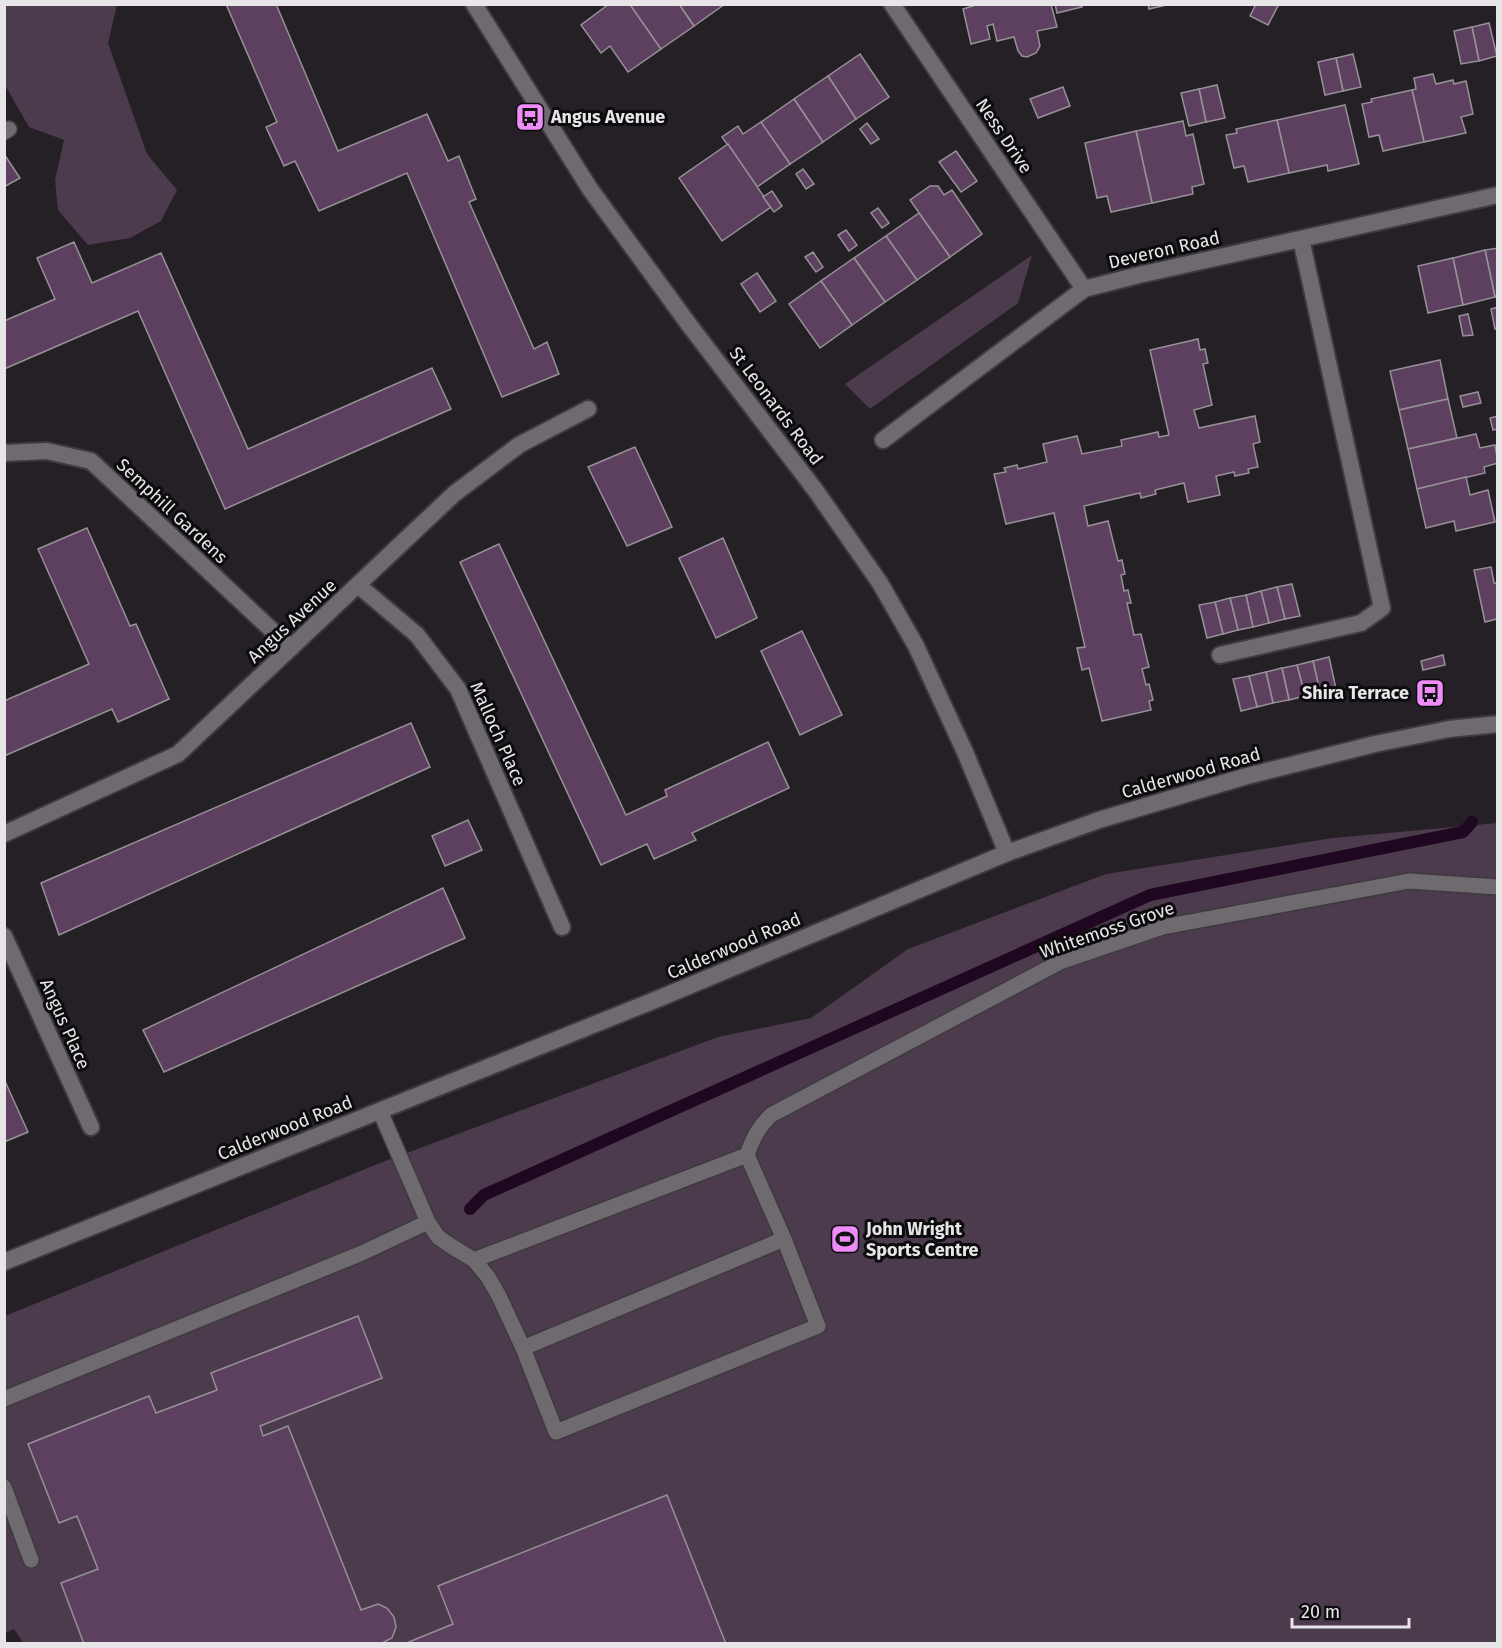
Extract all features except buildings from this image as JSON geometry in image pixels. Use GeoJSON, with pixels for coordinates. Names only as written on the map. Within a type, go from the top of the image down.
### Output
{"type":"FeatureCollection","features":[{"type":"Feature","properties":{"kind":"street","name":"St Leonards Road"},"geometry":{"type":"LineString","coordinates":[[474,4],[583,179],[690,326],[816,491],[880,583],[916,646],[965,752],[1007,853]]}},
{"type":"Feature","properties":{"kind":"street","name":"Ness Drive"},"geometry":{"type":"LineString","coordinates":[[892,4],[1084,289]]}},
{"type":"Feature","properties":{"kind":"street","name":"Deveron Road"},"geometry":{"type":"LineString","coordinates":[[883,440],[1084,289],[1497,195]]}},
{"type":"Feature","properties":{"kind":"street"},"geometry":{"type":"LineString","coordinates":[[1220,655],[1361,622],[1382,608],[1301,239]]}},
{"type":"Feature","properties":{"kind":"street","name":"Angus Avenue"},"geometry":{"type":"LineString","coordinates":[[4,834],[177,754],[454,494],[519,445],[588,409]]}},
{"type":"Feature","properties":{"kind":"street","name":"Semphill Gardens"},"geometry":{"type":"LineString","coordinates":[[4,453],[47,451],[91,461],[291,648]]}},
{"type":"Feature","properties":{"kind":"street","name":"Malloch Place"},"geometry":{"type":"LineString","coordinates":[[358,585],[417,635],[458,689],[562,927]]}},
{"type":"Feature","properties":{"kind":"street","name":"Calderwood Road"},"geometry":{"type":"LineString","coordinates":[[4,1262],[660,998],[1007,853],[1099,820],[1247,776],[1375,744],[1449,729],[1497,724]]}},
{"type":"Feature","properties":{"kind":"street","name":"Angus Place"},"geometry":{"type":"LineString","coordinates":[[4,936],[91,1127]]}},
{"type":"Feature","properties":{"kind":"lane","name":"Whitemoss Grove"},"geometry":{"type":"LineString","coordinates":[[747,1155],[760,1126],[771,1114],[1060,962],[1163,927],[1409,881],[1497,886]]}},
{"type":"Feature","properties":{"kind":"lane"},"geometry":{"type":"LineString","coordinates":[[381,1111],[428,1222],[438,1237],[474,1260],[500,1296],[524,1348],[556,1432],[818,1326],[784,1239],[747,1155],[474,1260]]}},
{"type":"Feature","properties":{"kind":"lane"},"geometry":{"type":"LineString","coordinates":[[4,1399],[357,1255],[428,1222]]}},
{"type":"Feature","properties":{"kind":"lane"},"geometry":{"type":"LineString","coordinates":[[524,1348],[784,1239]]}},
{"type":"Feature","properties":{"kind":"lane"},"geometry":{"type":"LineString","coordinates":[[4,1487],[31,1560]]}},
{"type":"Feature","properties":{"kind":"shaded area"},"geometry":{"type":"Polygon","coordinates":[[[5,4],[117,5],[108,43],[147,154],[177,190],[161,221],[130,238],[88,245],[58,210],[55,180],[64,140],[29,127],[5,87],[5,4]]]}},
{"type":"Feature","properties":{"kind":"shaded area"},"geometry":{"type":"Polygon","coordinates":[[[1032,255],[1018,303],[870,409],[845,384],[1032,255]]]}},
{"type":"Feature","properties":{"kind":"shaded area","name":"John Wright Sports Centre"},"geometry":{"type":"Polygon","coordinates":[[[1497,823],[1497,1643],[24,1644],[14,1629],[5,1633],[5,1316],[380,1163],[718,1037],[811,1018],[908,949],[1106,874],[1333,838],[1497,823]]]}},
{"type":"Feature","properties":{"kind":"waterway"},"geometry":{"type":"LineString","coordinates":[[470,1209],[484,1195],[1150,895],[1463,832],[1472,822]]}},
{"type":"Feature","properties":{"kind":"place","name":"Angus Avenue"},"geometry":{"type":"Point","coordinates":[530,117]}},
{"type":"Feature","properties":{"kind":"place","name":"Shira Terrace"},"geometry":{"type":"Point","coordinates":[1430,693]}},
{"type":"Feature","properties":{"kind":"place","name":"John Wright Sports Centre"},"geometry":{"type":"Point","coordinates":[845,1239]}}]}
